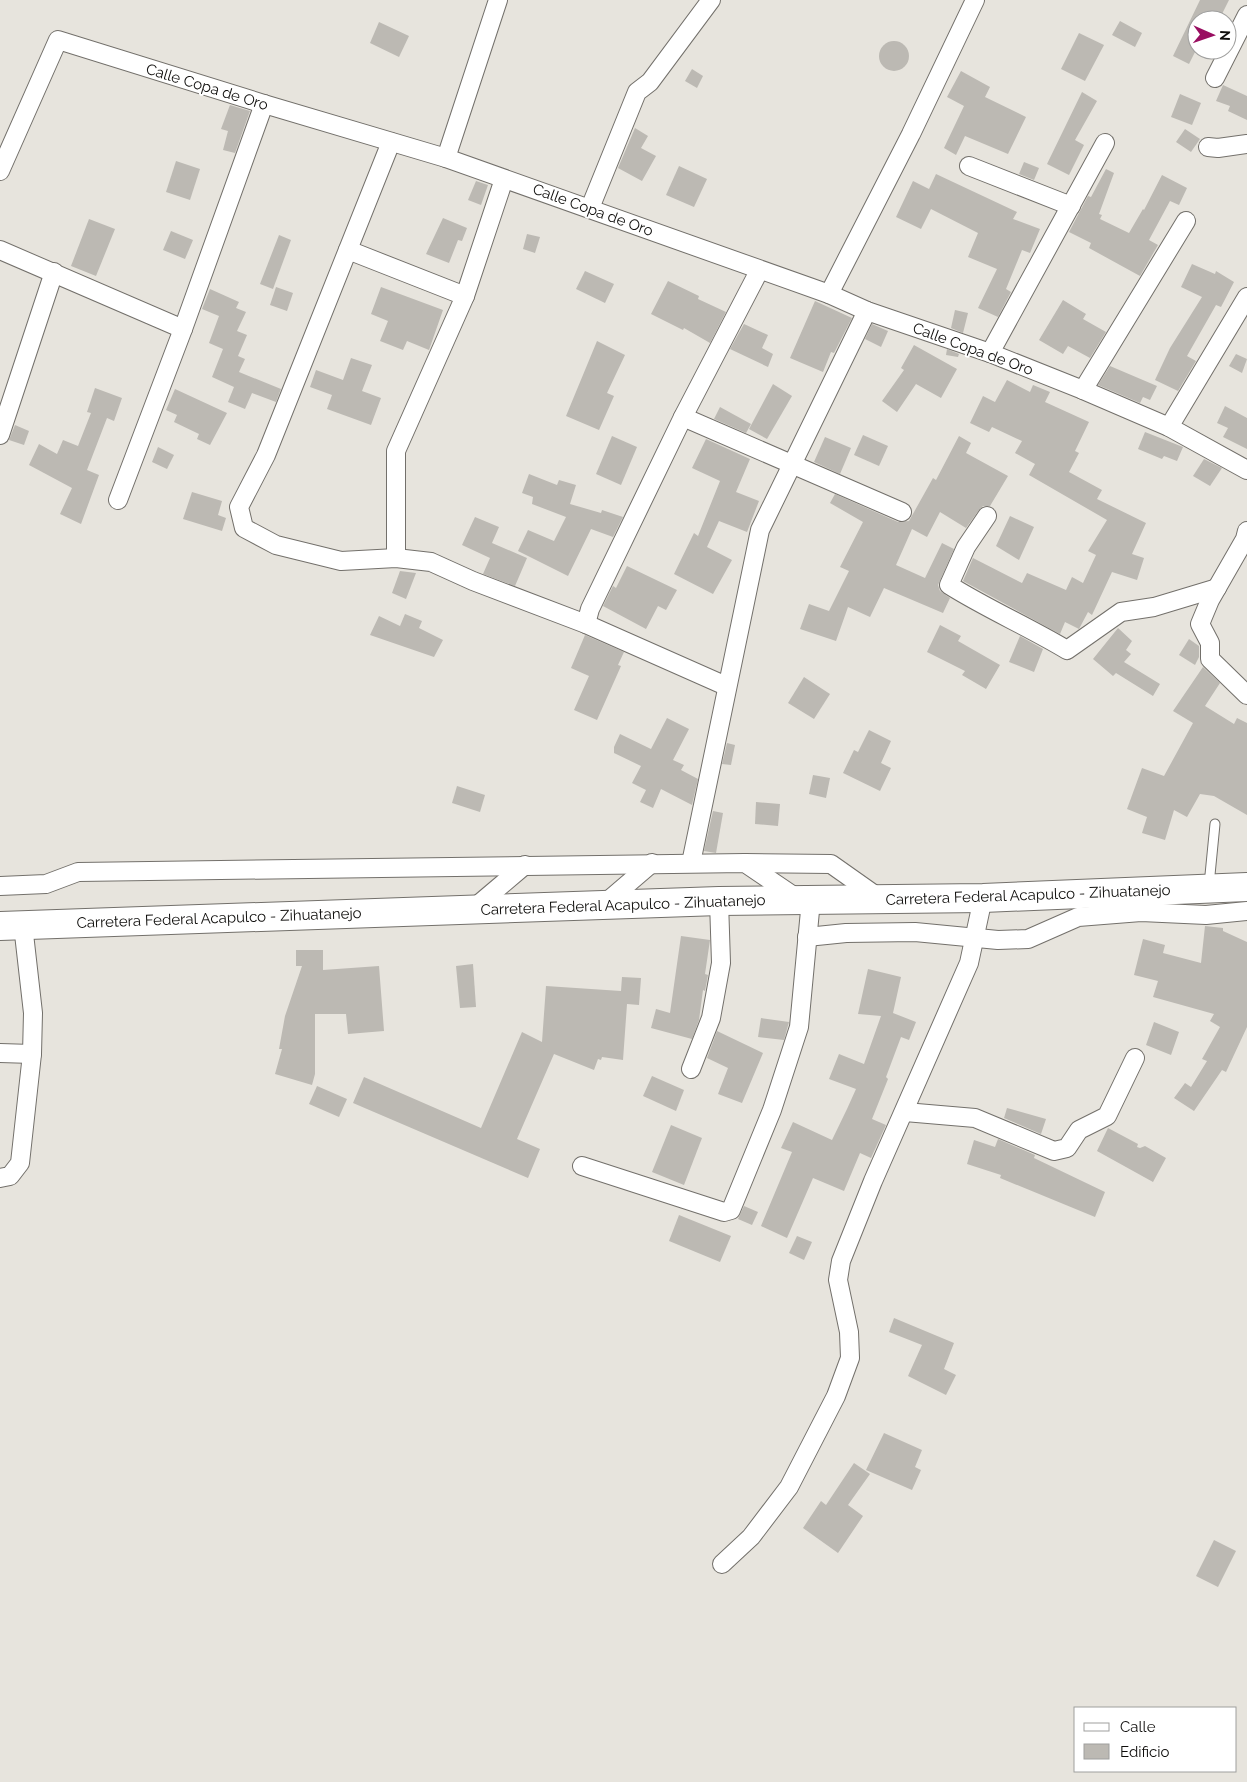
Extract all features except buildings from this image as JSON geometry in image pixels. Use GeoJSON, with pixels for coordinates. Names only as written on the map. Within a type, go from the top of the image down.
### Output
{"type":"FeatureCollection","features":[{"type":"Feature","properties":{"kind":"main road","name":"Carretera Federal Acapulco - Zihuatanejo"},"geometry":{"type":"LineString","coordinates":[[11,926],[720,901],[983,898],[1209,888],[1245,890]]}},
{"type":"Feature","properties":{"kind":"street"},"geometry":{"type":"LineString","coordinates":[[446,158],[498,0]]}},
{"type":"Feature","properties":{"kind":"street"},"geometry":{"type":"LineString","coordinates":[[590,208],[637,92],[650,82],[710,0]]}},
{"type":"Feature","properties":{"kind":"street"},"geometry":{"type":"LineString","coordinates":[[829,294],[911,134],[975,0]]}},
{"type":"Feature","properties":{"kind":"street"},"geometry":{"type":"LineString","coordinates":[[1215,78],[1247,15]]}},
{"type":"Feature","properties":{"kind":"street","name":"Calle Copa de Oro"},"geometry":{"type":"LineString","coordinates":[[0,171],[58,40],[446,158],[590,208],[759,271],[829,294],[867,311],[990,353],[1083,390],[1169,427],[1247,471]]}},
{"type":"Feature","properties":{"kind":"street"},"geometry":{"type":"LineString","coordinates":[[118,500],[183,329],[264,104]]}},
{"type":"Feature","properties":{"kind":"street"},"geometry":{"type":"LineString","coordinates":[[391,142],[266,455],[239,507],[244,528],[276,545],[341,561],[396,558],[430,562],[473,581],[586,624],[726,686]]}},
{"type":"Feature","properties":{"kind":"street"},"geometry":{"type":"LineString","coordinates":[[990,353],[1105,143]]}},
{"type":"Feature","properties":{"kind":"street"},"geometry":{"type":"LineString","coordinates":[[1208,147],[1218,148],[1247,144]]}},
{"type":"Feature","properties":{"kind":"street"},"geometry":{"type":"LineString","coordinates":[[969,166],[1071,206]]}},
{"type":"Feature","properties":{"kind":"street"},"geometry":{"type":"LineString","coordinates":[[396,558],[396,451],[465,296],[504,179]]}},
{"type":"Feature","properties":{"kind":"street"},"geometry":{"type":"LineString","coordinates":[[1083,390],[1186,221]]}},
{"type":"Feature","properties":{"kind":"street"},"geometry":{"type":"LineString","coordinates":[[0,250],[183,329]]}},
{"type":"Feature","properties":{"kind":"street"},"geometry":{"type":"LineString","coordinates":[[348,250],[465,296]]}},
{"type":"Feature","properties":{"kind":"street"},"geometry":{"type":"LineString","coordinates":[[586,624],[590,609],[683,417],[759,271]]}},
{"type":"Feature","properties":{"kind":"street"},"geometry":{"type":"LineString","coordinates":[[0,435],[54,272]]}},
{"type":"Feature","properties":{"kind":"street"},"geometry":{"type":"LineString","coordinates":[[1169,427],[1247,297]]}},
{"type":"Feature","properties":{"kind":"street"},"geometry":{"type":"LineString","coordinates":[[691,863],[726,686],[760,530],[867,311]]}},
{"type":"Feature","properties":{"kind":"street"},"geometry":{"type":"LineString","coordinates":[[683,417],[793,463],[902,512]]}},
{"type":"Feature","properties":{"kind":"street"},"geometry":{"type":"LineString","coordinates":[[987,516],[966,547],[949,585],[970,598],[1028,626],[1067,650],[1121,612],[1154,607],[1217,588]]}},
{"type":"Feature","properties":{"kind":"street"},"geometry":{"type":"LineString","coordinates":[[1247,531],[1245,539],[1217,588],[1200,624],[1210,643],[1210,659],[1247,695]]}},
{"type":"Feature","properties":{"kind":"street"},"geometry":{"type":"LineString","coordinates":[[603,905],[652,863]]}},
{"type":"Feature","properties":{"kind":"street"},"geometry":{"type":"LineString","coordinates":[[0,886],[46,884],[78,872],[652,863],[831,864],[882,900]]}},
{"type":"Feature","properties":{"kind":"street"},"geometry":{"type":"LineString","coordinates":[[582,1166],[724,1212],[731,1210],[772,1110],[799,1027],[807,937],[805,900],[745,863]]}},
{"type":"Feature","properties":{"kind":"street"},"geometry":{"type":"LineString","coordinates":[[473,909],[524,865]]}},
{"type":"Feature","properties":{"kind":"street"},"geometry":{"type":"LineString","coordinates":[[807,937],[846,933],[915,932],[973,938],[1028,939],[1078,917],[1141,912],[1206,915],[1245,890]]}},
{"type":"Feature","properties":{"kind":"street"},"geometry":{"type":"LineString","coordinates":[[722,1564],[751,1537],[789,1487],[836,1396],[850,1358],[849,1332],[838,1280],[841,1262],[873,1181],[969,963],[983,898]]}},
{"type":"Feature","properties":{"kind":"street"},"geometry":{"type":"LineString","coordinates":[[691,1069],[711,1018],[719,972],[720,901]]}},
{"type":"Feature","properties":{"kind":"street"},"geometry":{"type":"LineString","coordinates":[[0,1178],[10,1176],[20,1163],[32,1054],[33,1013],[11,926]]}},
{"type":"Feature","properties":{"kind":"street"},"geometry":{"type":"LineString","coordinates":[[0,1053],[32,1054]]}},
{"type":"Feature","properties":{"kind":"street"},"geometry":{"type":"LineString","coordinates":[[905,1112],[975,1118],[1054,1151],[1067,1148],[1079,1130],[1107,1116],[1135,1058]]}},
{"type":"Feature","properties":{"kind":"lane"},"geometry":{"type":"LineString","coordinates":[[1209,888],[1215,824]]}}]}
